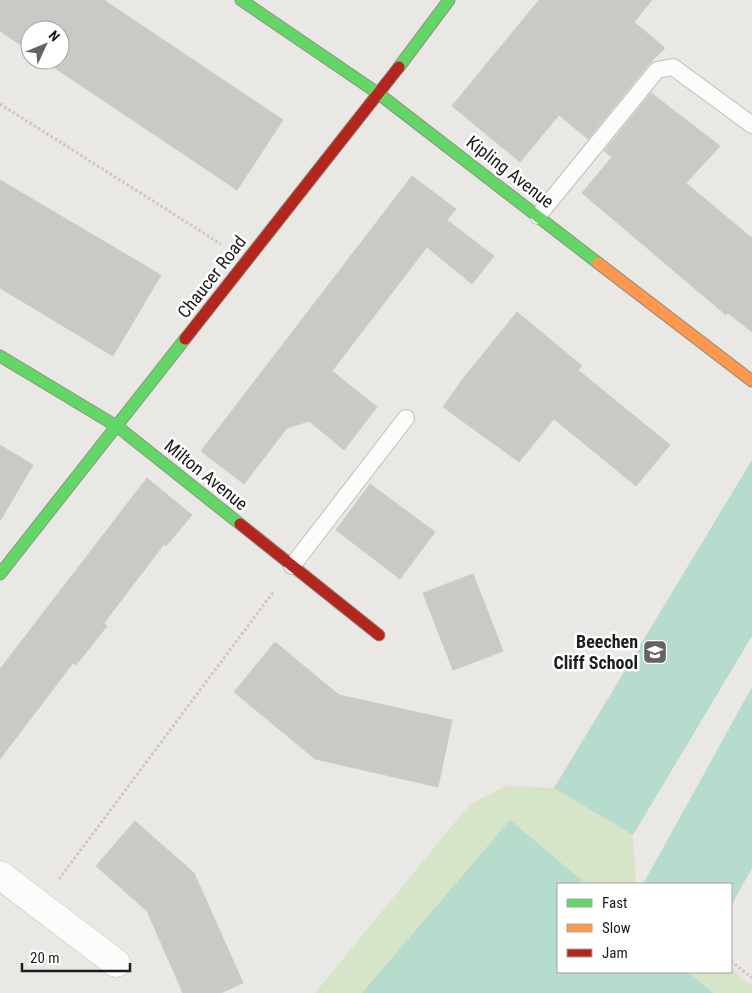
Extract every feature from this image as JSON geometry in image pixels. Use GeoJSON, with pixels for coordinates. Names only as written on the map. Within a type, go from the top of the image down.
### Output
{"type":"FeatureCollection","features":[{"type":"Feature","properties":{"kind":"street","name":"Kipling Avenue"},"geometry":{"type":"LineString","coordinates":[[241,0],[379,94],[752,381]]}},
{"type":"Feature","properties":{"kind":"street","name":"Chaucer Road"},"geometry":{"type":"LineString","coordinates":[[0,574],[379,94],[449,0]]}},
{"type":"Feature","properties":{"kind":"street","name":"Milton Avenue"},"geometry":{"type":"LineString","coordinates":[[0,356],[118,426],[379,635]]}},
{"type":"Feature","properties":{"kind":"street"},"geometry":{"type":"LineString","coordinates":[[0,875],[116,963]]}},
{"type":"Feature","properties":{"kind":"lane"},"geometry":{"type":"LineString","coordinates":[[538,216],[657,70],[672,67],[752,125]]}},
{"type":"Feature","properties":{"kind":"lane"},"geometry":{"type":"LineString","coordinates":[[292,566],[406,418]]}},
{"type":"Feature","properties":{"kind":"path"},"geometry":{"type":"LineString","coordinates":[[0,104],[247,261]]}},
{"type":"Feature","properties":{"kind":"path"},"geometry":{"type":"LineString","coordinates":[[39,905],[292,566]]}},
{"type":"Feature","properties":{"kind":"path"},"geometry":{"type":"LineString","coordinates":[[732,962],[752,978]]}},
{"type":"Feature","properties":{"kind":"green space"},"geometry":{"type":"Polygon","coordinates":[[[752,460],[752,636],[633,835],[554,788],[752,460]]]}},
{"type":"Feature","properties":{"kind":"green space"},"geometry":{"type":"Polygon","coordinates":[[[752,687],[752,868],[732,904],[732,883],[644,883],[752,687]]]}},
{"type":"Feature","properties":{"kind":"green space"},"geometry":{"type":"Polygon","coordinates":[[[506,786],[554,788],[633,835],[636,883],[557,883],[557,973],[732,973],[732,969],[752,986],[752,993],[315,993],[470,804],[506,786]]]}},
{"type":"Feature","properties":{"kind":"green space"},"geometry":{"type":"Polygon","coordinates":[[[510,820],[585,883],[557,883],[557,973],[689,973],[713,993],[362,993],[510,820]]]}},
{"type":"Feature","properties":{"kind":"building"},"geometry":{"type":"Polygon","coordinates":[[[0,0],[104,0],[283,120],[237,190],[58,70],[70,70],[70,20],[20,20],[20,44],[0,31],[0,0]]]}},
{"type":"Feature","properties":{"kind":"building"},"geometry":{"type":"Polygon","coordinates":[[[539,0],[652,0],[634,22],[665,48],[649,64],[588,139],[559,115],[520,162],[452,106],[539,0]]]}},
{"type":"Feature","properties":{"kind":"building"},"geometry":{"type":"Polygon","coordinates":[[[651,93],[720,146],[686,183],[752,238],[752,332],[728,313],[726,315],[582,193],[612,157],[604,151],[651,93]]]}},
{"type":"Feature","properties":{"kind":"building"},"geometry":{"type":"Polygon","coordinates":[[[412,176],[456,209],[447,220],[494,256],[472,284],[427,247],[332,371],[377,407],[344,450],[309,421],[287,428],[244,484],[201,451],[412,176]]]}},
{"type":"Feature","properties":{"kind":"building"},"geometry":{"type":"Polygon","coordinates":[[[0,180],[161,275],[113,356],[0,288],[0,180]]]}},
{"type":"Feature","properties":{"kind":"building"},"geometry":{"type":"Polygon","coordinates":[[[517,312],[582,366],[578,370],[670,445],[636,486],[554,419],[519,462],[443,407],[462,380],[517,312]]]}},
{"type":"Feature","properties":{"kind":"building"},"geometry":{"type":"Polygon","coordinates":[[[0,445],[33,465],[0,521],[0,445]]]}},
{"type":"Feature","properties":{"kind":"building"},"geometry":{"type":"Polygon","coordinates":[[[147,478],[192,515],[166,546],[164,544],[104,623],[107,626],[76,665],[73,663],[0,759],[0,669],[147,478]]]}},
{"type":"Feature","properties":{"kind":"building"},"geometry":{"type":"Polygon","coordinates":[[[370,484],[435,532],[400,579],[336,530],[370,484]]]}},
{"type":"Feature","properties":{"kind":"building"},"geometry":{"type":"Polygon","coordinates":[[[473,574],[503,651],[453,670],[423,593],[473,574]]]}},
{"type":"Feature","properties":{"kind":"building"},"geometry":{"type":"Polygon","coordinates":[[[275,642],[339,695],[452,720],[438,787],[315,759],[234,692],[275,642]]]}},
{"type":"Feature","properties":{"kind":"building"},"geometry":{"type":"Polygon","coordinates":[[[135,821],[194,873],[243,983],[221,993],[183,993],[147,911],[96,866],[135,821]]]}},
{"type":"Feature","properties":{"kind":"traffic: fast"},"geometry":{"type":"LineString","coordinates":[[241,0],[379,94],[598,263]]}},
{"type":"Feature","properties":{"kind":"traffic: fast"},"geometry":{"type":"LineString","coordinates":[[399,67],[449,0]]}},
{"type":"Feature","properties":{"kind":"traffic: fast"},"geometry":{"type":"LineString","coordinates":[[0,574],[185,339]]}},
{"type":"Feature","properties":{"kind":"traffic: fast"},"geometry":{"type":"LineString","coordinates":[[0,356],[118,427],[240,524]]}},
{"type":"Feature","properties":{"kind":"traffic: slow"},"geometry":{"type":"LineString","coordinates":[[598,263],[752,381]]}},
{"type":"Feature","properties":{"kind":"traffic: jam"},"geometry":{"type":"LineString","coordinates":[[185,339],[399,67]]}},
{"type":"Feature","properties":{"kind":"traffic: jam"},"geometry":{"type":"LineString","coordinates":[[240,524],[379,635]]}},
{"type":"Feature","properties":{"kind":"place","name":"Beechen Cliff School"},"geometry":{"type":"Point","coordinates":[655,652]}}]}
